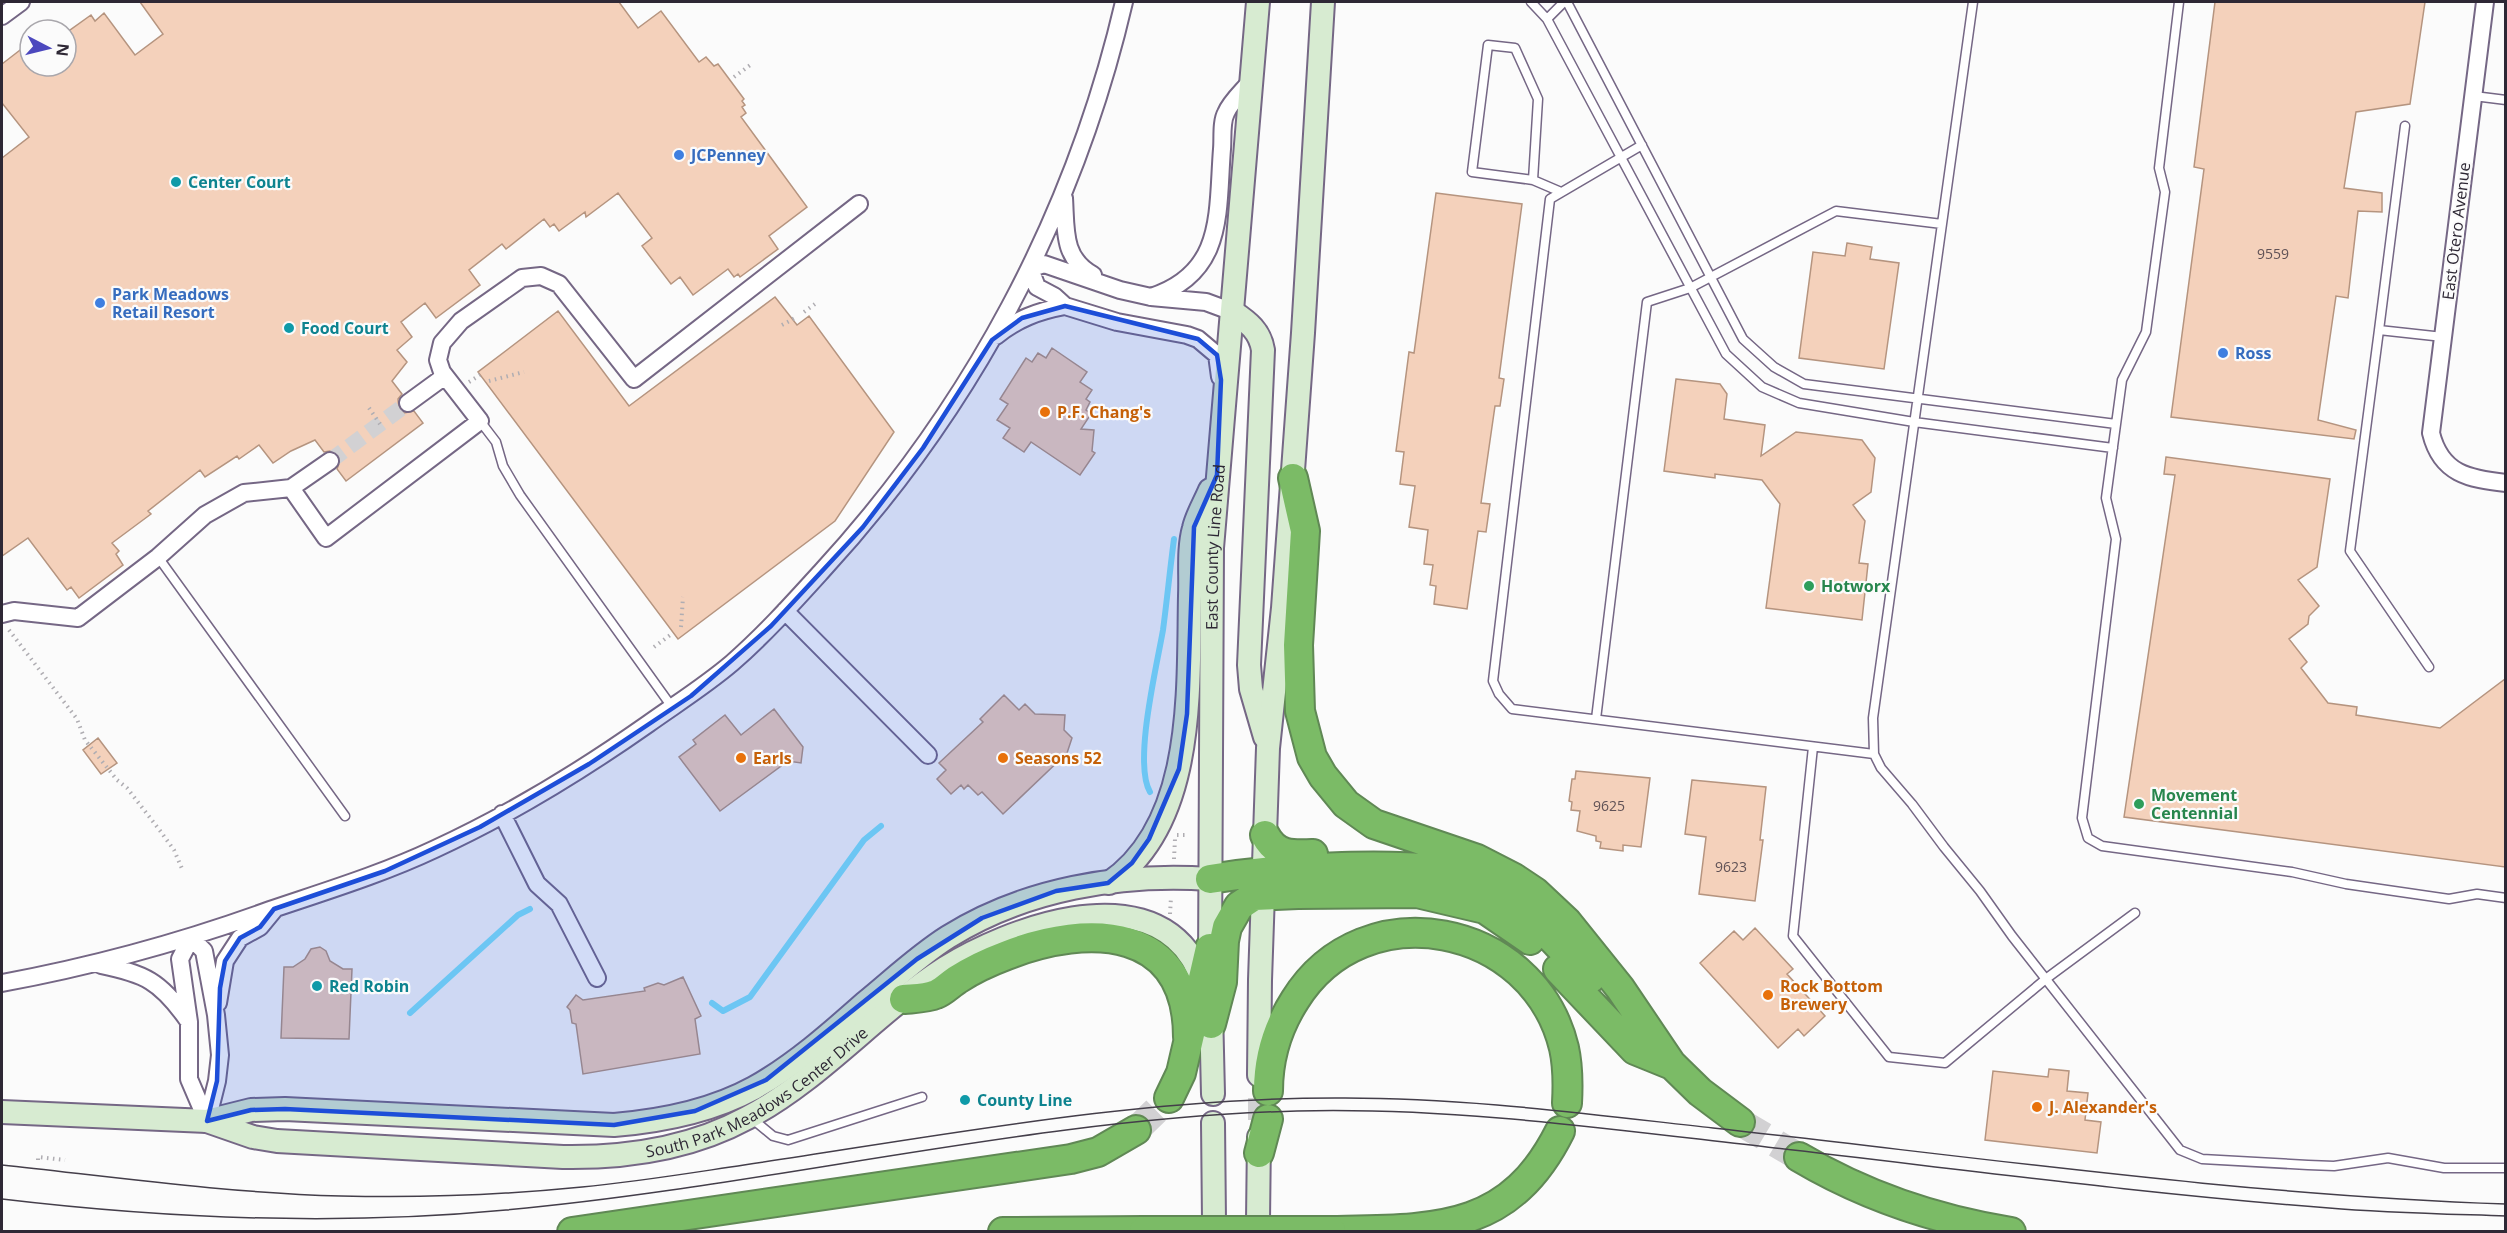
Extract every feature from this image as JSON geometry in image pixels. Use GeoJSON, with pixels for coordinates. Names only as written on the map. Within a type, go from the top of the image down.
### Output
{"type":"FeatureCollection","features":[{"type":"Feature","properties":{"kind":"highway"},"geometry":{"type":"LineString","coordinates":[[1293,478],[1305,531],[1298,645],[1300,711],[1312,757],[1323,776],[1347,804],[1374,824],[1477,860],[1514,878],[1535,892],[1567,922],[1620,988],[1672,1065]]}},
{"type":"Feature","properties":{"kind":"highway"},"geometry":{"type":"LineString","coordinates":[[1265,836],[1273,848],[1284,854],[1387,850],[1425,853],[1444,858],[1489,878],[1528,904],[1547,920],[1574,949],[1595,982]]}},
{"type":"Feature","properties":{"kind":"highway"},"geometry":{"type":"LineString","coordinates":[[1169,1098],[1222,982],[1224,938],[1228,924],[1243,903],[1263,883],[1387,865],[1423,867],[1457,875],[1504,896],[1544,931],[1595,982],[1700,1092],[1740,1122]]}},
{"type":"Feature","properties":{"kind":"highway"},"geometry":{"type":"LineString","coordinates":[[1210,879],[1405,892],[1443,898],[1485,909],[1509,923],[1533,943],[1635,1050],[1672,1065]]}},
{"type":"Feature","properties":{"kind":"highway"},"geometry":{"type":"LineString","coordinates":[[1263,1091],[1282,1020],[1317,971],[1346,950],[1363,942],[1384,936],[1421,932],[1460,940],[1488,950],[1501,957],[1526,978],[1545,1004],[1559,1033],[1567,1064],[1567,1103]]}},
{"type":"Feature","properties":{"kind":"highway"},"geometry":{"type":"LineString","coordinates":[[904,999],[936,994],[981,966],[1008,954],[1086,936],[1114,938],[1141,946],[1165,964],[1178,983],[1187,1011],[1200,1031]]}},
{"type":"Feature","properties":{"kind":"highway"},"geometry":{"type":"LineString","coordinates":[[1200,1031],[1201,980],[1210,948]]}},
{"type":"Feature","properties":{"kind":"highway"},"geometry":{"type":"LineString","coordinates":[[1259,1153],[1263,1120]]}},
{"type":"Feature","properties":{"kind":"highway"},"geometry":{"type":"LineString","coordinates":[[572,1232],[1071,1159],[1098,1152],[1136,1130]]}},
{"type":"Feature","properties":{"kind":"highway"},"geometry":{"type":"LineString","coordinates":[[1003,1232],[1331,1231],[1440,1227],[1483,1214],[1507,1201],[1540,1168],[1560,1131]]}},
{"type":"Feature","properties":{"kind":"highway"},"geometry":{"type":"LineString","coordinates":[[1799,1157],[1881,1197],[1962,1222],[2011,1232]]}},
{"type":"Feature","properties":{"kind":"main road","name":"East County Line Road"},"geometry":{"type":"LineString","coordinates":[[1213,1094],[1200,1031],[1210,948],[1212,548],[1258,2]]}},
{"type":"Feature","properties":{"kind":"main road"},"geometry":{"type":"LineString","coordinates":[[1263,1091],[1263,883],[1268,748],[1283,608],[1293,478],[1323,2]]}},
{"type":"Feature","properties":{"kind":"main road"},"geometry":{"type":"LineString","coordinates":[[1233,312],[1250,324],[1261,340],[1263,350],[1249,665],[1251,689],[1268,748]]}},
{"type":"Feature","properties":{"kind":"main road"},"geometry":{"type":"LineString","coordinates":[[1108,883],[1132,863],[1149,839],[1165,808],[1179,769],[1187,714],[1194,527],[1217,475]]}},
{"type":"Feature","properties":{"kind":"main road","name":"South Park Meadows Center Drive"},"geometry":{"type":"LineString","coordinates":[[2,1112],[207,1121],[251,1110],[285,1109],[614,1125],[646,1122],[695,1111],[731,1098],[774,1075],[831,1032],[917,959],[982,918],[1016,903],[1056,891],[1108,883],[1173,876],[1210,879]]}},
{"type":"Feature","properties":{"kind":"main road","name":"South Park Meadows Center Drive"},"geometry":{"type":"LineString","coordinates":[[207,1121],[253,1137],[277,1141],[600,1158],[634,1155],[669,1148],[722,1131],[750,1117],[803,1083],[904,999],[944,969],[976,951],[1039,927],[1102,915],[1137,920],[1166,931],[1192,957],[1201,980]]}},
{"type":"Feature","properties":{"kind":"main road"},"geometry":{"type":"LineString","coordinates":[[1214,1122],[1214,1221]]}},
{"type":"Feature","properties":{"kind":"main road"},"geometry":{"type":"LineString","coordinates":[[1258,1220],[1259,1153]]}},
{"type":"Feature","properties":{"kind":"street"},"geometry":{"type":"LineString","coordinates":[[2,16],[21,2]]}},
{"type":"Feature","properties":{"kind":"street"},"geometry":{"type":"LineString","coordinates":[[2,983],[96,964],[191,938],[385,871],[436,849],[590,764],[690,696],[730,664],[785,611],[862,527],[923,448],[992,340],[1030,269],[1064,196],[1112,53],[1124,2]]}},
{"type":"Feature","properties":{"kind":"street","name":"East Otero Avenue"},"geometry":{"type":"LineString","coordinates":[[2486,2],[2431,433],[2435,448],[2461,475],[2474,480],[2505,483]]}},
{"type":"Feature","properties":{"kind":"street"},"geometry":{"type":"LineString","coordinates":[[1151,297],[1174,288],[1185,279],[1204,260],[1213,243],[1225,114],[1252,80]]}},
{"type":"Feature","properties":{"kind":"street"},"geometry":{"type":"LineString","coordinates":[[1064,196],[1066,229],[1072,257],[1082,269],[1120,290]]}},
{"type":"Feature","properties":{"kind":"street"},"geometry":{"type":"LineString","coordinates":[[291,488],[326,538],[480,421],[445,376],[438,360],[442,343],[460,321],[522,278],[541,276],[559,284],[634,379],[859,204]]}},
{"type":"Feature","properties":{"kind":"street"},"geometry":{"type":"LineString","coordinates":[[1030,269],[1044,264],[1120,290],[1151,297],[1206,302],[1233,312]]}},
{"type":"Feature","properties":{"kind":"street"},"geometry":{"type":"LineString","coordinates":[[1030,269],[1037,287],[1054,296],[1065,306],[1117,322],[1187,335],[1205,344],[1217,356],[1222,414]]}},
{"type":"Feature","properties":{"kind":"street"},"geometry":{"type":"LineString","coordinates":[[992,340],[1022,318],[1065,306]]}},
{"type":"Feature","properties":{"kind":"street"},"geometry":{"type":"LineString","coordinates":[[408,403],[445,376]]}},
{"type":"Feature","properties":{"kind":"street"},"geometry":{"type":"LineString","coordinates":[[4,621],[14,611],[78,618],[158,557],[205,515],[244,493],[291,488],[330,461]]}},
{"type":"Feature","properties":{"kind":"street"},"geometry":{"type":"LineString","coordinates":[[785,611],[927,755]]}},
{"type":"Feature","properties":{"kind":"street"},"geometry":{"type":"LineString","coordinates":[[502,814],[537,884],[560,904],[597,978]]}},
{"type":"Feature","properties":{"kind":"street"},"geometry":{"type":"LineString","coordinates":[[216,1015],[225,961],[240,938],[260,927],[274,909]]}},
{"type":"Feature","properties":{"kind":"street"},"geometry":{"type":"LineString","coordinates":[[191,938],[204,951],[216,1015],[219,1064],[207,1121]]}},
{"type":"Feature","properties":{"kind":"street"},"geometry":{"type":"LineString","coordinates":[[191,938],[180,958],[189,1022],[189,1079],[207,1121]]}},
{"type":"Feature","properties":{"kind":"street"},"geometry":{"type":"LineString","coordinates":[[96,964],[132,972],[156,983],[174,1001],[189,1022]]}},
{"type":"Feature","properties":{"kind":"lane"},"geometry":{"type":"LineString","coordinates":[[1531,2],[1546,19],[1726,354],[1762,387],[1798,403],[1914,422],[2113,448]]}},
{"type":"Feature","properties":{"kind":"lane"},"geometry":{"type":"LineString","coordinates":[[1546,19],[1565,2],[1743,339],[1774,367],[1804,384],[2116,423]]}},
{"type":"Feature","properties":{"kind":"lane"},"geometry":{"type":"LineString","coordinates":[[1973,2],[1873,718],[1875,754],[1881,768],[1912,804],[2180,1150],[2202,1159],[2334,1166],[2388,1158],[2444,1168],[2505,1168]]}},
{"type":"Feature","properties":{"kind":"lane"},"geometry":{"type":"LineString","coordinates":[[2179,2],[2159,168],[2165,192],[2146,332],[2122,380],[2106,498],[2116,539],[2082,818],[2088,838],[2102,846],[2292,872],[2346,884],[2449,899],[2477,894],[2505,898]]}},
{"type":"Feature","properties":{"kind":"lane"},"geometry":{"type":"LineString","coordinates":[[1533,180],[1538,99],[1515,48],[1488,45],[1472,172],[1533,180],[1561,192]]}},
{"type":"Feature","properties":{"kind":"lane"},"geometry":{"type":"LineString","coordinates":[[2474,96],[2505,100]]}},
{"type":"Feature","properties":{"kind":"lane"},"geometry":{"type":"LineString","coordinates":[[2405,126],[2350,551],[2429,667]]}},
{"type":"Feature","properties":{"kind":"lane"},"geometry":{"type":"LineString","coordinates":[[1642,145],[1550,199],[1493,681],[1499,694],[1512,709],[1875,754]]}},
{"type":"Feature","properties":{"kind":"lane"},"geometry":{"type":"LineString","coordinates":[[1596,720],[1647,302],[1690,288],[1836,211],[1942,224]]}},
{"type":"Feature","properties":{"kind":"lane"},"geometry":{"type":"LineString","coordinates":[[2379,330],[2443,337]]}},
{"type":"Feature","properties":{"kind":"lane"},"geometry":{"type":"LineString","coordinates":[[480,421],[496,441],[503,466],[520,495],[672,707]]}},
{"type":"Feature","properties":{"kind":"lane"},"geometry":{"type":"LineString","coordinates":[[158,557],[345,816]]}},
{"type":"Feature","properties":{"kind":"lane"},"geometry":{"type":"LineString","coordinates":[[1813,747],[1793,936],[1888,1057],[1945,1063],[2047,978],[2135,913]]}},
{"type":"Feature","properties":{"kind":"lane"},"geometry":{"type":"LineString","coordinates":[[750,1117],[773,1136],[788,1140],[922,1097]]}},
{"type":"Feature","properties":{"kind":"path"},"geometry":{"type":"LineString","coordinates":[[734,77],[753,63]]}},
{"type":"Feature","properties":{"kind":"path"},"geometry":{"type":"LineString","coordinates":[[804,312],[815,304]]}},
{"type":"Feature","properties":{"kind":"path"},"geometry":{"type":"LineString","coordinates":[[782,325],[795,318]]}},
{"type":"Feature","properties":{"kind":"path"},"geometry":{"type":"LineString","coordinates":[[489,381],[524,372]]}},
{"type":"Feature","properties":{"kind":"path"},"geometry":{"type":"LineString","coordinates":[[369,408],[380,424]]}},
{"type":"Feature","properties":{"kind":"path"},"geometry":{"type":"LineString","coordinates":[[681,627],[683,597]]}},
{"type":"Feature","properties":{"kind":"path"},"geometry":{"type":"LineString","coordinates":[[4,621],[77,718],[85,740],[117,780],[127,788],[174,850],[183,871]]}},
{"type":"Feature","properties":{"kind":"path"},"geometry":{"type":"LineString","coordinates":[[654,647],[673,633]]}},
{"type":"Feature","properties":{"kind":"path"},"geometry":{"type":"LineString","coordinates":[[1174,859],[1175,835],[1188,836]]}},
{"type":"Feature","properties":{"kind":"path"},"geometry":{"type":"LineString","coordinates":[[1169,915],[1171,894]]}},
{"type":"Feature","properties":{"kind":"path"},"geometry":{"type":"LineString","coordinates":[[38,1160],[38,1156],[65,1160]]}},
{"type":"Feature","properties":{"kind":"highlighted area"},"geometry":{"type":"Polygon","coordinates":[[[1065,306],[1198,339],[1217,355],[1221,380],[1217,475],[1194,527],[1187,714],[1179,769],[1149,839],[1132,863],[1108,883],[1056,891],[982,918],[917,959],[766,1080],[695,1111],[614,1125],[285,1109],[251,1110],[207,1121],[217,1081],[220,988],[225,961],[240,938],[260,927],[274,909],[385,871],[480,827],[589,764],[691,696],[771,626],[863,527],[923,448],[992,340],[1022,318],[1065,306]]]}},
{"type":"Feature","properties":{"kind":"building"},"geometry":{"type":"Polygon","coordinates":[[[140,2],[619,2],[638,28],[661,11],[699,62],[706,57],[714,66],[718,64],[744,99],[742,101],[745,105],[742,107],[746,113],[741,117],[807,207],[769,236],[778,249],[740,277],[738,274],[734,277],[728,269],[693,295],[680,277],[671,284],[642,246],[652,238],[618,193],[586,217],[585,212],[559,231],[554,224],[550,227],[544,219],[506,249],[502,244],[469,270],[480,285],[436,318],[425,303],[401,322],[412,337],[397,350],[407,362],[392,381],[402,394],[398,399],[399,409],[404,413],[414,411],[423,423],[346,481],[337,469],[340,461],[338,455],[330,451],[324,452],[315,440],[291,451],[273,463],[259,445],[239,459],[237,456],[205,477],[200,470],[148,511],[151,514],[112,543],[119,551],[116,554],[123,565],[79,598],[71,587],[67,590],[28,538],[2,556],[2,158],[29,137],[2,103],[2,64],[18,52],[18,78],[78,78],[78,24],[91,15],[95,21],[104,13],[135,55],[163,34],[140,2]]]}},
{"type":"Feature","properties":{"kind":"building"},"geometry":{"type":"Polygon","coordinates":[[[2215,2],[2425,2],[2410,104],[2356,112],[2344,188],[2382,193],[2382,212],[2358,211],[2348,298],[2336,296],[2318,420],[2356,430],[2354,439],[2171,417],[2204,169],[2194,167],[2215,2]]]}},
{"type":"Feature","properties":{"kind":"building"},"geometry":{"type":"Polygon","coordinates":[[[1436,193],[1522,204],[1499,378],[1504,379],[1500,406],[1495,406],[1481,503],[1490,504],[1486,532],[1478,531],[1467,609],[1434,604],[1436,586],[1430,585],[1433,565],[1424,564],[1428,530],[1409,527],[1415,486],[1400,484],[1404,452],[1396,451],[1409,352],[1414,353],[1436,193]]]}},
{"type":"Feature","properties":{"kind":"building"},"geometry":{"type":"Polygon","coordinates":[[[1847,243],[1872,247],[1870,259],[1899,263],[1884,369],[1799,358],[1813,252],[1845,256],[1847,243]]]}},
{"type":"Feature","properties":{"kind":"building"},"geometry":{"type":"Polygon","coordinates":[[[775,297],[797,325],[809,316],[894,432],[835,521],[678,639],[478,372],[558,311],[629,406],[775,297]]]}},
{"type":"Feature","properties":{"kind":"building","name":"P.F. Chang's"},"geometry":{"type":"Polygon","coordinates":[[[1052,348],[1087,372],[1080,382],[1092,390],[1086,399],[1090,402],[1086,410],[1091,414],[1081,429],[1094,430],[1092,451],[1095,453],[1080,475],[1031,442],[1024,452],[1003,438],[1010,428],[997,420],[1008,404],[1000,399],[1026,358],[1032,362],[1038,353],[1046,358],[1052,348]]]}},
{"type":"Feature","properties":{"kind":"building"},"geometry":{"type":"Polygon","coordinates":[[[1676,379],[1720,384],[1727,394],[1724,419],[1765,425],[1761,456],[1796,432],[1862,440],[1875,458],[1871,492],[1853,505],[1865,521],[1859,563],[1868,564],[1862,620],[1766,608],[1780,504],[1762,480],[1715,474],[1715,478],[1664,471],[1676,379]]]}},
{"type":"Feature","properties":{"kind":"building"},"geometry":{"type":"Polygon","coordinates":[[[2166,457],[2330,479],[2317,567],[2298,580],[2319,606],[2309,616],[2308,624],[2289,639],[2307,662],[2301,668],[2328,703],[2357,707],[2356,715],[2440,728],[2505,679],[2505,867],[2124,817],[2175,475],[2164,474],[2166,457]]]}},
{"type":"Feature","properties":{"kind":"building","name":"Seasons 52"},"geometry":{"type":"Polygon","coordinates":[[[1004,695],[1019,710],[1025,704],[1035,714],[1065,715],[1064,730],[1072,738],[1067,753],[1003,814],[982,792],[978,795],[968,785],[964,789],[961,785],[951,794],[937,779],[946,770],[939,763],[983,722],[980,719],[1004,695]]]}},
{"type":"Feature","properties":{"kind":"building","name":"Earls"},"geometry":{"type":"Polygon","coordinates":[[[774,709],[803,747],[801,763],[788,761],[720,811],[679,757],[696,744],[693,740],[725,715],[741,735],[774,709]]]}},
{"type":"Feature","properties":{"kind":"building"},"geometry":{"type":"Polygon","coordinates":[[[98,738],[117,763],[101,774],[83,750],[98,738]]]}},
{"type":"Feature","properties":{"kind":"building"},"geometry":{"type":"Polygon","coordinates":[[[1576,771],[1650,778],[1641,847],[1623,845],[1623,851],[1600,848],[1601,842],[1596,841],[1596,836],[1577,831],[1580,811],[1571,810],[1572,802],[1569,801],[1572,779],[1575,779],[1576,771]]]}},
{"type":"Feature","properties":{"kind":"building"},"geometry":{"type":"Polygon","coordinates":[[[1692,780],[1766,787],[1760,840],[1763,840],[1755,901],[1699,894],[1706,837],[1685,834],[1692,780]]]}},
{"type":"Feature","properties":{"kind":"building","name":"Rock Bottom Brewery"},"geometry":{"type":"Polygon","coordinates":[[[1755,928],[1793,969],[1787,974],[1825,1016],[1804,1036],[1798,1029],[1778,1048],[1700,963],[1734,931],[1743,940],[1755,928]]]}},
{"type":"Feature","properties":{"kind":"building","name":"Red Robin"},"geometry":{"type":"Polygon","coordinates":[[[320,947],[326,951],[330,961],[343,969],[352,969],[349,1039],[281,1038],[284,967],[293,967],[305,959],[311,949],[320,947]]]}},
{"type":"Feature","properties":{"kind":"building"},"geometry":{"type":"Polygon","coordinates":[[[683,977],[701,1016],[695,1019],[700,1054],[583,1074],[576,1024],[572,1023],[570,1010],[567,1007],[576,995],[583,1000],[645,991],[644,988],[658,983],[664,985],[683,977]]]}},
{"type":"Feature","properties":{"kind":"building","name":"J. Alexander's"},"geometry":{"type":"Polygon","coordinates":[[[2049,1069],[2069,1071],[2067,1091],[2088,1093],[2085,1120],[2101,1122],[2097,1153],[1985,1140],[1993,1071],[2048,1077],[2049,1069]]]}},
{"type":"Feature","properties":{"kind":"waterway"},"geometry":{"type":"LineString","coordinates":[[1150,792],[1145,778],[1145,737],[1163,630],[1174,539]]}},
{"type":"Feature","properties":{"kind":"waterway"},"geometry":{"type":"LineString","coordinates":[[712,1003],[723,1011],[750,997],[864,840],[881,826]]}},
{"type":"Feature","properties":{"kind":"waterway"},"geometry":{"type":"LineString","coordinates":[[410,1013],[518,915],[530,909]]}},
{"type":"Feature","properties":{"kind":"tunnel"},"geometry":{"type":"LineString","coordinates":[[330,461],[408,403]]}},
{"type":"Feature","properties":{"kind":"tunnel"},"geometry":{"type":"LineString","coordinates":[[1259,1092],[1259,1120]]}},
{"type":"Feature","properties":{"kind":"tunnel"},"geometry":{"type":"LineString","coordinates":[[1136,1130],[1169,1098]]}},
{"type":"Feature","properties":{"kind":"tunnel"},"geometry":{"type":"LineString","coordinates":[[1740,1122],[1799,1157]]}},
{"type":"Feature","properties":{"kind":"tram line"},"geometry":{"type":"LineString","coordinates":[[2,1165],[256,1192],[401,1197],[492,1194],[643,1180],[965,1131],[1186,1104],[1382,1098],[1477,1103],[1571,1112],[2208,1184],[2506,1204]]}},
{"type":"Feature","properties":{"kind":"tram line"},"geometry":{"type":"LineString","coordinates":[[2,1199],[128,1211],[254,1218],[317,1219],[443,1215],[605,1199],[1098,1126],[1197,1116],[1297,1111],[1357,1111],[1536,1121],[2260,1202],[2373,1211],[2506,1216]]}},
{"type":"Feature","properties":{"kind":"place","name":"JCPenney"},"geometry":{"type":"Point","coordinates":[679,155]}},
{"type":"Feature","properties":{"kind":"place","name":"Center Court"},"geometry":{"type":"Point","coordinates":[176,182]}},
{"type":"Feature","properties":{"kind":"place","name":"Park Meadows Retail Resort"},"geometry":{"type":"Point","coordinates":[100,303]}},
{"type":"Feature","properties":{"kind":"place","name":"Food Court"},"geometry":{"type":"Point","coordinates":[289,328]}},
{"type":"Feature","properties":{"kind":"place","name":"Ross"},"geometry":{"type":"Point","coordinates":[2223,353]}},
{"type":"Feature","properties":{"kind":"place","name":"P.F. Chang's"},"geometry":{"type":"Point","coordinates":[1045,412]}},
{"type":"Feature","properties":{"kind":"place","name":"Hotworx"},"geometry":{"type":"Point","coordinates":[1809,586]}},
{"type":"Feature","properties":{"kind":"place","name":"Earls"},"geometry":{"type":"Point","coordinates":[741,758]}},
{"type":"Feature","properties":{"kind":"place","name":"Seasons 52"},"geometry":{"type":"Point","coordinates":[1003,758]}},
{"type":"Feature","properties":{"kind":"place","name":"Movement Centennial"},"geometry":{"type":"Point","coordinates":[2139,804]}},
{"type":"Feature","properties":{"kind":"place","name":"Red Robin"},"geometry":{"type":"Point","coordinates":[317,986]}},
{"type":"Feature","properties":{"kind":"place","name":"Rock Bottom Brewery"},"geometry":{"type":"Point","coordinates":[1768,995]}},
{"type":"Feature","properties":{"kind":"place","name":"County Line"},"geometry":{"type":"Point","coordinates":[965,1100]}},
{"type":"Feature","properties":{"kind":"place","name":"J. Alexander's"},"geometry":{"type":"Point","coordinates":[2037,1107]}}]}
